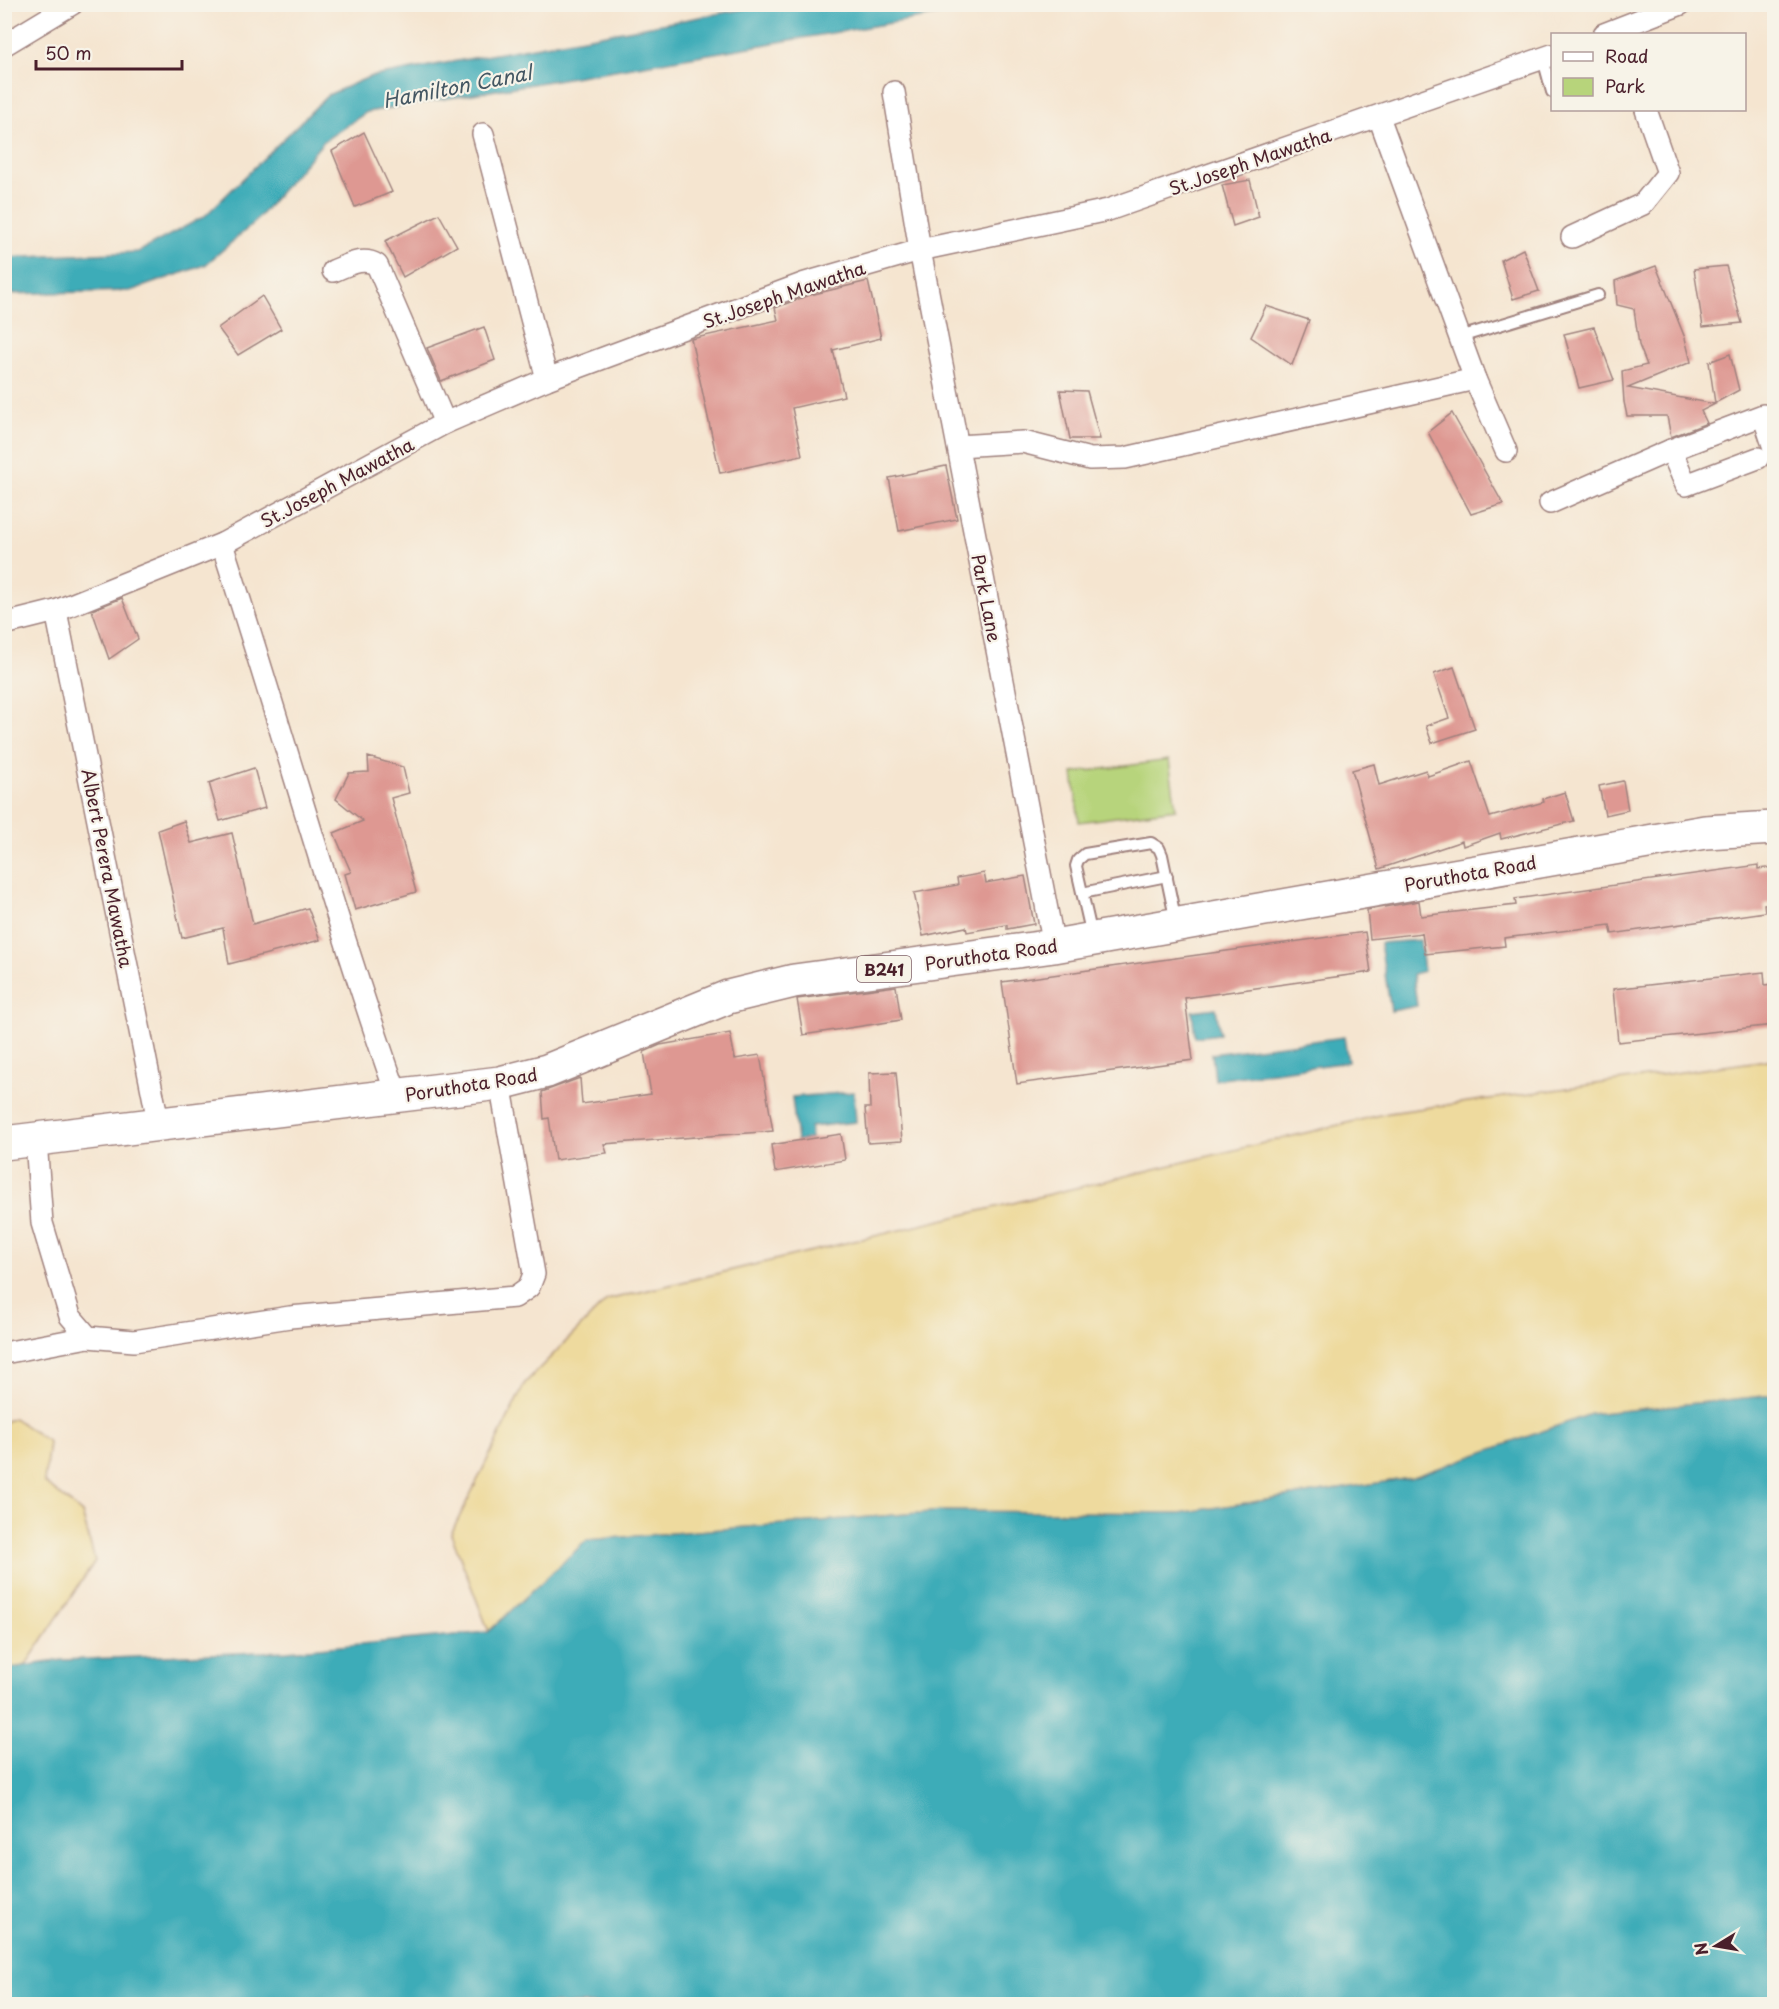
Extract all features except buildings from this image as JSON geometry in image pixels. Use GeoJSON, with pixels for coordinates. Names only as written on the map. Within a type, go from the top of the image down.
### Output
{"type":"FeatureCollection","features":[{"type":"Feature","properties":{"kind":"main road","name":"Poruthota Road"},"geometry":{"type":"LineString","coordinates":[[20,1142],[500,1083],[547,1071],[728,997],[794,981],[1054,946],[1705,832],[1774,828]]}},
{"type":"Feature","properties":{"kind":"street"},"geometry":{"type":"LineString","coordinates":[[6,39],[72,4]]}},
{"type":"Feature","properties":{"kind":"street"},"geometry":{"type":"LineString","coordinates":[[1613,33],[1681,4]]}},
{"type":"Feature","properties":{"kind":"street","name":"St.Joseph Mawatha"},"geometry":{"type":"LineString","coordinates":[[4,624],[56,611],[222,544],[445,423],[548,379],[805,283],[920,250],[1108,210],[1548,57]]}},
{"type":"Feature","properties":{"kind":"street","name":"Park Lane"},"geometry":{"type":"LineString","coordinates":[[894,92],[920,250],[1054,946]]}},
{"type":"Feature","properties":{"kind":"street"},"geometry":{"type":"LineString","coordinates":[[1572,237],[1643,204],[1668,173],[1646,111]]}},
{"type":"Feature","properties":{"kind":"street"},"geometry":{"type":"LineString","coordinates":[[1379,117],[1475,379],[1506,451]]}},
{"type":"Feature","properties":{"kind":"street"},"geometry":{"type":"LineString","coordinates":[[483,134],[548,379]]}},
{"type":"Feature","properties":{"kind":"street"},"geometry":{"type":"LineString","coordinates":[[333,271],[361,260],[377,265],[445,423]]}},
{"type":"Feature","properties":{"kind":"street"},"geometry":{"type":"LineString","coordinates":[[958,446],[1023,442],[1090,459],[1125,458],[1475,379]]}},
{"type":"Feature","properties":{"kind":"street"},"geometry":{"type":"LineString","coordinates":[[1550,504],[1671,450],[1763,415],[1766,453],[1686,485],[1671,450]]}},
{"type":"Feature","properties":{"kind":"street"},"geometry":{"type":"LineString","coordinates":[[222,544],[275,706],[364,1001],[397,1096]]}},
{"type":"Feature","properties":{"kind":"street","name":"Albert Perera Mawatha"},"geometry":{"type":"LineString","coordinates":[[56,611],[159,1126]]}},
{"type":"Feature","properties":{"kind":"street"},"geometry":{"type":"LineString","coordinates":[[4,1353],[88,1338],[134,1341],[290,1317],[515,1297],[529,1287],[534,1274],[500,1083]]}},
{"type":"Feature","properties":{"kind":"street"},"geometry":{"type":"LineString","coordinates":[[20,1142],[70,1316],[88,1338]]}},
{"type":"Feature","properties":{"kind":"lane","name":"St.Joseph Mawatha"},"geometry":{"type":"LineString","coordinates":[[1548,57],[1551,83]]}},
{"type":"Feature","properties":{"kind":"lane"},"geometry":{"type":"LineString","coordinates":[[1460,337],[1598,295]]}},
{"type":"Feature","properties":{"kind":"lane"},"geometry":{"type":"LineString","coordinates":[[1092,939],[1076,866],[1078,860],[1085,854],[1151,843],[1159,848],[1177,924]]}},
{"type":"Feature","properties":{"kind":"lane"},"geometry":{"type":"LineString","coordinates":[[1082,893],[1167,876]]}},
{"type":"Feature","properties":{"kind":"green space"},"geometry":{"type":"Polygon","coordinates":[[[1169,760],[1176,809],[1079,822],[1073,773],[1169,760]]]}},
{"type":"Feature","properties":{"kind":"sand"},"geometry":{"type":"Polygon","coordinates":[[[1774,1059],[1774,1395],[1591,1414],[1411,1478],[1180,1513],[944,1511],[587,1540],[489,1632],[451,1534],[525,1383],[607,1300],[1389,1113],[1774,1059]]]}},
{"type":"Feature","properties":{"kind":"sand"},"geometry":{"type":"Polygon","coordinates":[[[14,1418],[49,1442],[44,1482],[82,1513],[95,1561],[25,1666],[5,1669],[4,1422],[14,1418]]]}},
{"type":"Feature","properties":{"kind":"water","name":"Hamilton Canal"},"geometry":{"type":"Polygon","coordinates":[[[766,5],[997,5],[367,112],[324,141],[254,223],[205,265],[130,291],[5,294],[5,258],[138,252],[205,216],[328,95],[369,77],[766,5]]]}},
{"type":"Feature","properties":{"kind":"water"},"geometry":{"type":"Polygon","coordinates":[[[1420,940],[1424,971],[1413,974],[1417,1006],[1391,1011],[1380,943],[1420,940]]]}},
{"type":"Feature","properties":{"kind":"water"},"geometry":{"type":"Polygon","coordinates":[[[1216,1008],[1220,1034],[1195,1037],[1192,1011],[1216,1008]]]}},
{"type":"Feature","properties":{"kind":"water"},"geometry":{"type":"Polygon","coordinates":[[[1344,1037],[1348,1062],[1215,1080],[1212,1054],[1344,1037]]]}},
{"type":"Feature","properties":{"kind":"water"},"geometry":{"type":"Polygon","coordinates":[[[854,1092],[856,1122],[810,1127],[811,1139],[797,1141],[792,1097],[854,1092]]]}},
{"type":"Feature","properties":{"kind":"water"},"geometry":{"type":"Polygon","coordinates":[[[1774,1395],[1774,2004],[5,2004],[5,1669],[62,1660],[287,1651],[488,1632],[587,1540],[944,1511],[1180,1513],[1411,1478],[1591,1414],[1774,1395]]]}}]}
